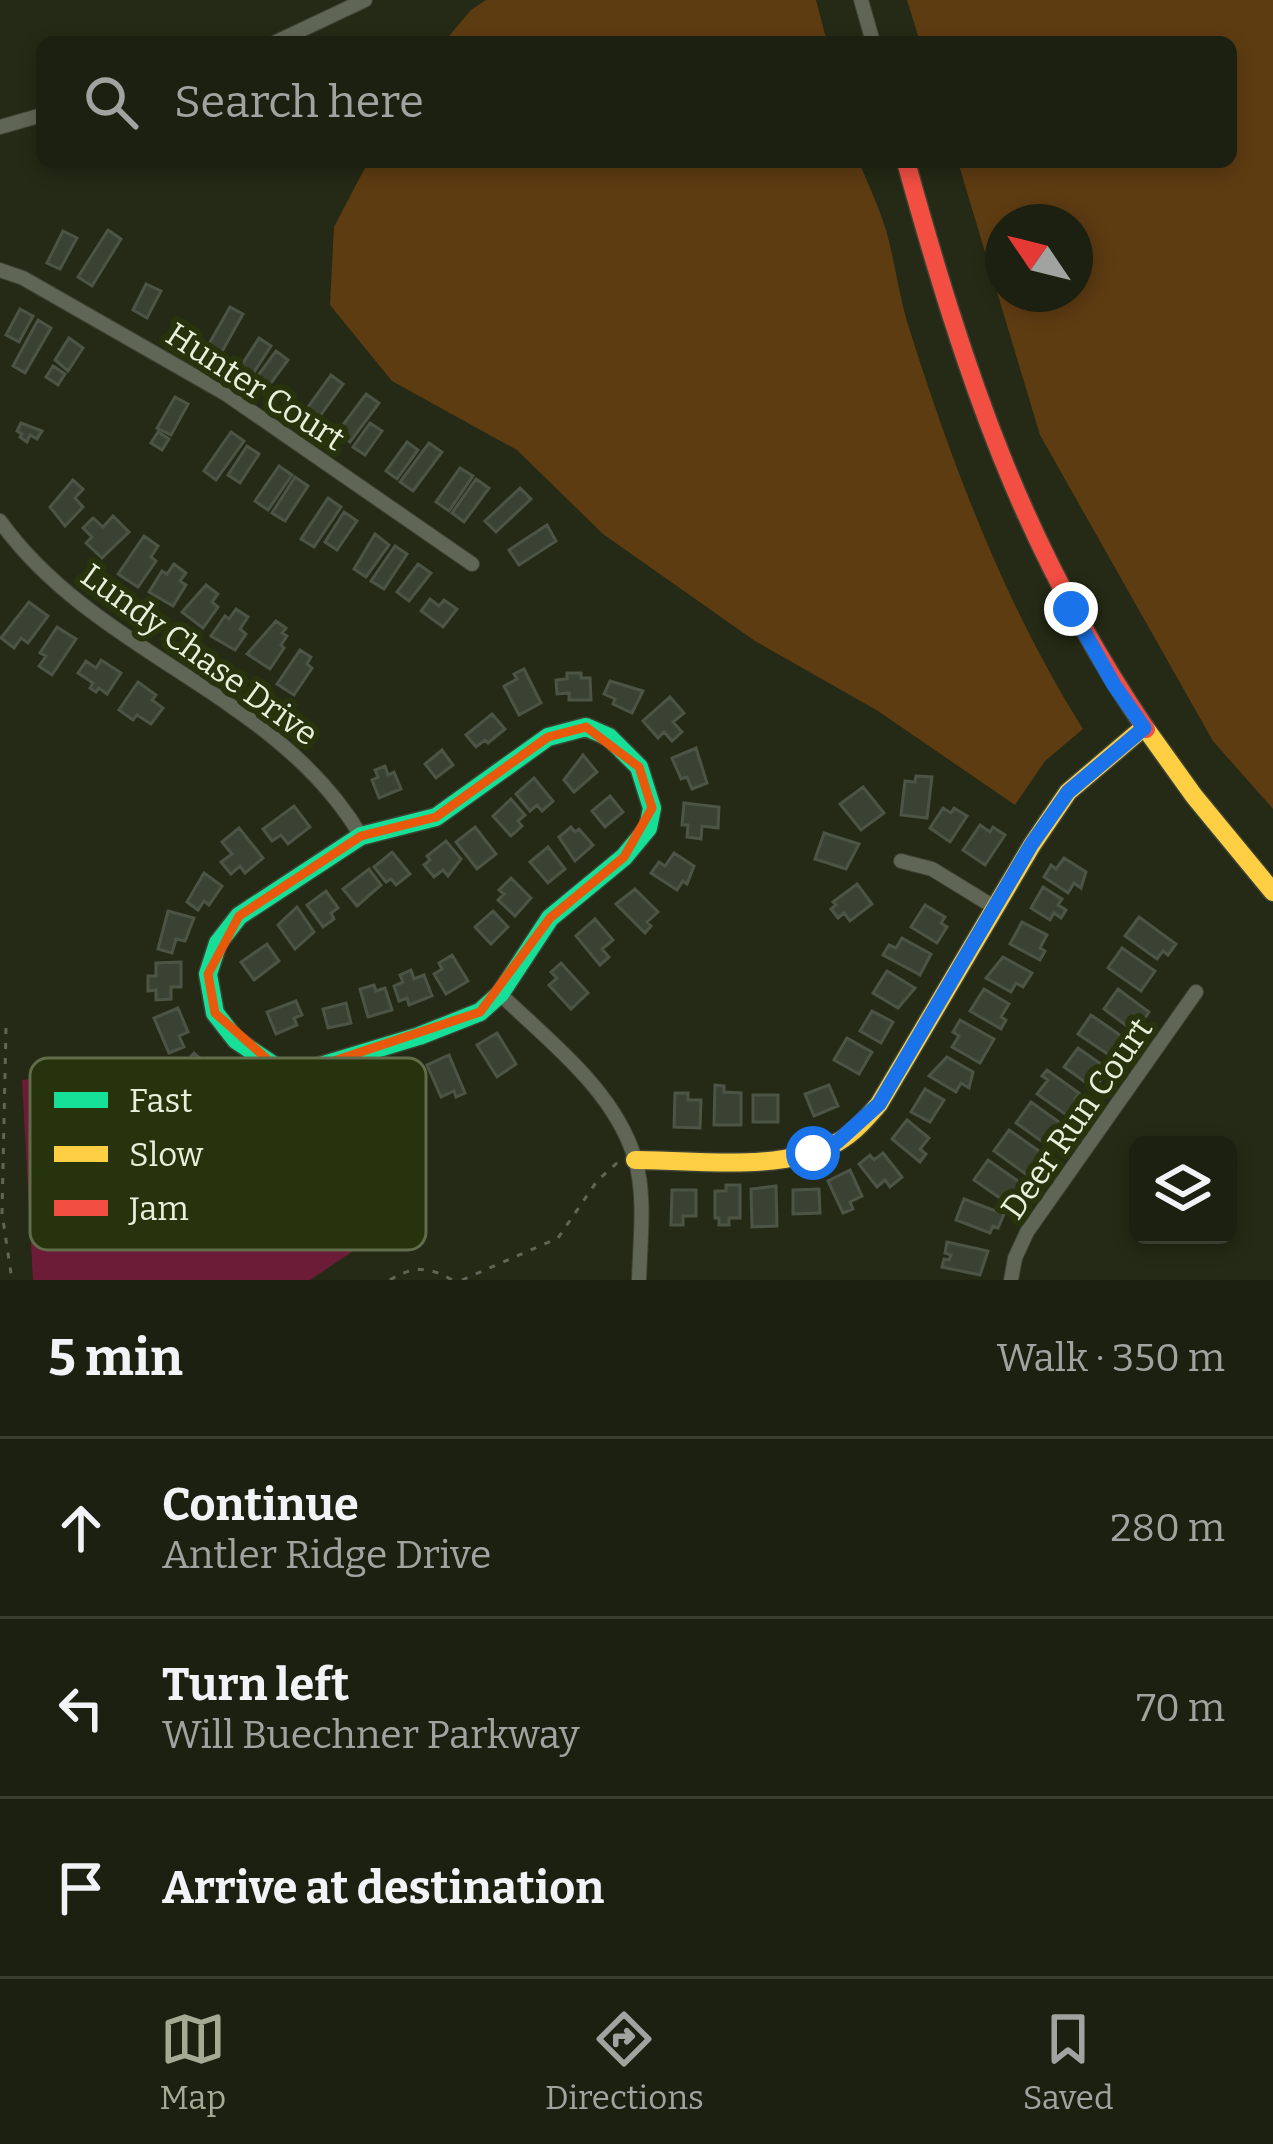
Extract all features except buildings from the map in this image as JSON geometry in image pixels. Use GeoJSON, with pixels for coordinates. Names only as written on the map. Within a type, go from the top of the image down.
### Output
{"type":"FeatureCollection","features":[{"type":"Feature","properties":{"kind":"street"},"geometry":{"type":"LineString","coordinates":[[289,36],[365,0]]}},
{"type":"Feature","properties":{"kind":"street"},"geometry":{"type":"LineString","coordinates":[[861,0],[871,36]]}},
{"type":"Feature","properties":{"kind":"street"},"geometry":{"type":"LineString","coordinates":[[0,127],[36,118]]}},
{"type":"Feature","properties":{"kind":"street"},"geometry":{"type":"LineString","coordinates":[[908,168],[953,331],[1007,478],[1071,609],[1114,685],[1190,794],[1273,892]]}},
{"type":"Feature","properties":{"kind":"street","name":"Hunter Court"},"geometry":{"type":"LineString","coordinates":[[0,270],[23,278],[226,394],[472,564]]}},
{"type":"Feature","properties":{"kind":"street","name":"Lundy Chase Drive"},"geometry":{"type":"LineString","coordinates":[[0,520],[41,569],[102,622],[269,732],[316,774],[362,836]]}},
{"type":"Feature","properties":{"kind":"street"},"geometry":{"type":"LineString","coordinates":[[263,1058],[236,1040],[215,1013],[208,974],[218,943],[238,916],[362,836],[436,817],[548,736],[586,727],[609,737],[639,767],[652,808],[648,828],[624,857],[550,918],[500,994],[480,1012],[346,1058]]}},
{"type":"Feature","properties":{"kind":"street"},"geometry":{"type":"LineString","coordinates":[[633,1155],[787,1157],[837,1142],[879,1104],[1068,792],[1144,728]]}},
{"type":"Feature","properties":{"kind":"street"},"geometry":{"type":"LineString","coordinates":[[901,862],[932,868],[994,908]]}},
{"type":"Feature","properties":{"kind":"street","name":"Deer Run Court"},"geometry":{"type":"LineString","coordinates":[[1011,1280],[1027,1232],[1196,992]]}},
{"type":"Feature","properties":{"kind":"street"},"geometry":{"type":"LineString","coordinates":[[500,994],[611,1109],[633,1155],[639,1280]]}},
{"type":"Feature","properties":{"kind":"path"},"geometry":{"type":"LineString","coordinates":[[6,1028],[2,1213],[12,1280]]}},
{"type":"Feature","properties":{"kind":"path"},"geometry":{"type":"LineString","coordinates":[[462,1280],[559,1238],[597,1181],[633,1155]]}},
{"type":"Feature","properties":{"kind":"path"},"geometry":{"type":"LineString","coordinates":[[390,1280],[410,1268],[434,1270],[452,1280]]}},
{"type":"Feature","properties":{"kind":"highlighted area"},"geometry":{"type":"Polygon","coordinates":[[[586,727],[639,767],[652,808],[624,857],[550,918],[480,1012],[310,1069],[276,1067],[215,1013],[208,974],[239,916],[361,836],[436,817],[548,737],[586,727]]]}},
{"type":"Feature","properties":{"kind":"shaded area"},"geometry":{"type":"Polygon","coordinates":[[[486,0],[816,0],[825,36],[449,36],[486,0]]]}},
{"type":"Feature","properties":{"kind":"shaded area"},"geometry":{"type":"Polygon","coordinates":[[[907,0],[1273,0],[1273,809],[1213,741],[1040,435],[1003,312],[1093,312],[1093,204],[985,204],[985,252],[960,168],[1237,168],[1237,36],[918,36],[907,0]]]}},
{"type":"Feature","properties":{"kind":"shaded area"},"geometry":{"type":"Polygon","coordinates":[[[365,168],[862,168],[886,230],[909,328],[963,483],[1029,634],[1083,729],[1045,761],[1015,805],[878,711],[755,641],[603,534],[517,450],[392,381],[330,305],[334,227],[365,168]]]}},
{"type":"Feature","properties":{"kind":"shaded area"},"geometry":{"type":"Polygon","coordinates":[[[30,1079],[30,1225],[22,1080],[30,1079]]]}},
{"type":"Feature","properties":{"kind":"shaded area"},"geometry":{"type":"Polygon","coordinates":[[[31,1250],[355,1250],[310,1280],[33,1280],[31,1250]]]}},
{"type":"Feature","properties":{"kind":"traffic: fast"},"geometry":{"type":"LineString","coordinates":[[346,1058],[480,1012],[500,994],[550,918],[624,857],[648,828],[652,808],[639,767],[609,737],[586,727]]}},
{"type":"Feature","properties":{"kind":"traffic: fast"},"geometry":{"type":"LineString","coordinates":[[263,1058],[236,1040],[215,1013],[208,974],[218,943],[239,916],[361,836],[436,817],[548,737],[586,727]]}},
{"type":"Feature","properties":{"kind":"traffic: slow"},"geometry":{"type":"LineString","coordinates":[[635,1160],[738,1163],[791,1158],[838,1142],[855,1130],[879,1104],[1068,792],[1143,728]]}},
{"type":"Feature","properties":{"kind":"traffic: slow"},"geometry":{"type":"LineString","coordinates":[[1146,729],[1273,892]]}},
{"type":"Feature","properties":{"kind":"traffic: jam"},"geometry":{"type":"LineString","coordinates":[[908,168],[951,314],[1001,456],[1064,592],[1146,729]]}},
{"type":"Feature","properties":{"kind":"route"},"geometry":{"type":"LineString","coordinates":[[813,1153],[860,1126],[879,1104],[1031,845],[1068,792],[1144,728],[1071,609]]}}]}
